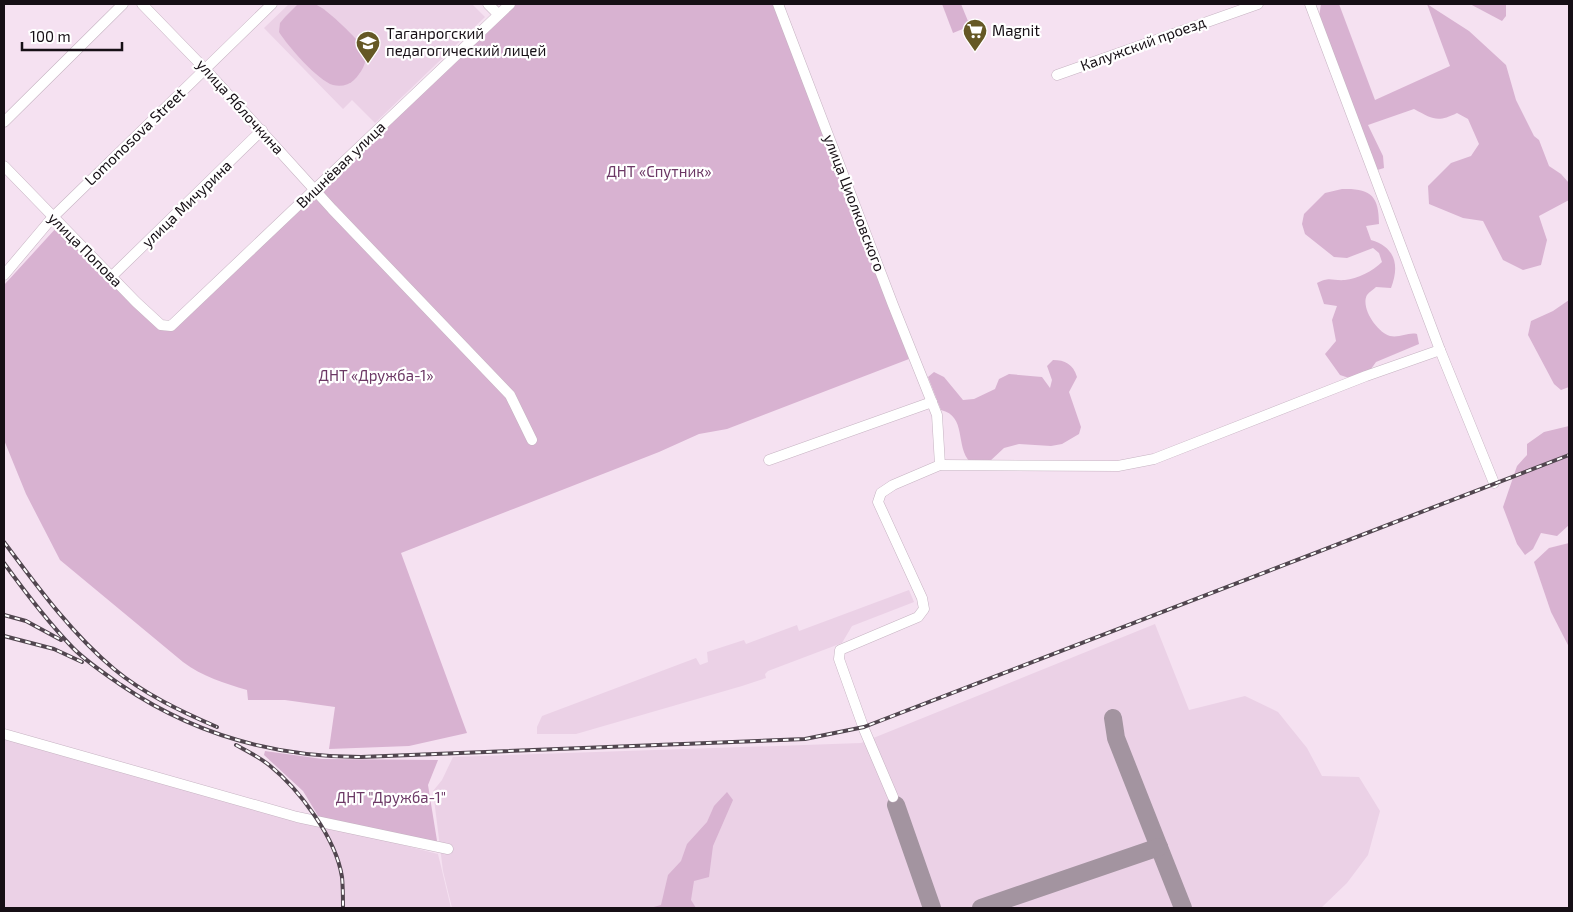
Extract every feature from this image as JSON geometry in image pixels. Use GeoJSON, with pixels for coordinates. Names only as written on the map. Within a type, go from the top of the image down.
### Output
{"type":"FeatureCollection","features":[{"type":"Feature","properties":{"kind":"street"},"geometry":{"type":"LineString","coordinates":[[4,122],[122,4]]}},
{"type":"Feature","properties":{"kind":"street","name":"улица Яблочкина"},"geometry":{"type":"LineString","coordinates":[[142,4],[206,68],[315,190],[510,395],[532,440]]}},
{"type":"Feature","properties":{"kind":"street","name":"Lomonosova Street"},"geometry":{"type":"LineString","coordinates":[[4,275],[52,218],[272,4]]}},
{"type":"Feature","properties":{"kind":"street"},"geometry":{"type":"LineString","coordinates":[[488,4],[498,14]]}},
{"type":"Feature","properties":{"kind":"street","name":"Вишнёвая улица"},"geometry":{"type":"LineString","coordinates":[[171,326],[510,4]]}},
{"type":"Feature","properties":{"kind":"street","name":"улица Циолковского"},"geometry":{"type":"LineString","coordinates":[[778,4],[937,415],[940,465]]}},
{"type":"Feature","properties":{"kind":"street","name":"Калужский проезд"},"geometry":{"type":"LineString","coordinates":[[1057,75],[1258,4]]}},
{"type":"Feature","properties":{"kind":"street"},"geometry":{"type":"LineString","coordinates":[[1310,4],[1440,350],[1494,483]]}},
{"type":"Feature","properties":{"kind":"street","name":"улица Мичурина"},"geometry":{"type":"LineString","coordinates":[[111,277],[262,130]]}},
{"type":"Feature","properties":{"kind":"street","name":"улица Попова"},"geometry":{"type":"LineString","coordinates":[[4,166],[52,218],[161,325],[171,326]]}},
{"type":"Feature","properties":{"kind":"street"},"geometry":{"type":"LineString","coordinates":[[893,797],[859,714],[839,658],[840,650],[918,617],[924,609],[922,598],[878,502],[881,493],[893,485],[940,465],[1118,466],[1154,459],[1366,376],[1440,350]]}},
{"type":"Feature","properties":{"kind":"street"},"geometry":{"type":"LineString","coordinates":[[769,460],[932,402]]}},
{"type":"Feature","properties":{"kind":"street"},"geometry":{"type":"LineString","coordinates":[[4,734],[296,817],[448,849]]}},
{"type":"Feature","properties":{"kind":"shaded area","name":"Таганрогский педагогический лицей"},"geometry":{"type":"Polygon","coordinates":[[[289,4],[472,4],[485,17],[375,123],[352,100],[343,109],[264,28],[289,4]]]}},
{"type":"Feature","properties":{"kind":"shaded area"},"geometry":{"type":"Polygon","coordinates":[[[909,590],[914,602],[852,626],[842,643],[768,671],[765,674],[766,678],[576,734],[537,734],[537,727],[542,716],[696,658],[700,665],[708,662],[707,652],[744,640],[746,644],[797,625],[799,631],[909,590]]]}},
{"type":"Feature","properties":{"kind":"shaded area"},"geometry":{"type":"Polygon","coordinates":[[[1155,624],[1189,710],[1245,696],[1278,712],[1307,748],[1322,776],[1359,777],[1380,811],[1368,855],[1347,883],[1321,908],[452,908],[443,871],[433,791],[442,780],[453,757],[861,743],[1155,624]]]}},
{"type":"Feature","properties":{"kind":"shaded area"},"geometry":{"type":"Polygon","coordinates":[[[4,735],[170,786],[438,854],[451,908],[4,908],[4,735]]]}},
{"type":"Feature","properties":{"kind":"green space"},"geometry":{"type":"Polygon","coordinates":[[[298,4],[315,4],[322,8],[346,28],[363,47],[366,56],[365,63],[352,82],[339,86],[333,85],[319,77],[303,62],[283,38],[279,32],[280,23],[298,4]]]}},
{"type":"Feature","properties":{"kind":"green space","name":"ДНТ «Дружба-1»"},"geometry":{"type":"Polygon","coordinates":[[[511,4],[776,4],[909,359],[727,429],[699,434],[659,452],[401,553],[467,733],[409,746],[329,749],[335,707],[285,700],[248,700],[247,690],[206,676],[183,662],[60,560],[26,494],[4,440],[4,285],[57,227],[156,327],[165,331],[176,327],[511,4]]]}},
{"type":"Feature","properties":{"kind":"green space"},"geometry":{"type":"Polygon","coordinates":[[[942,4],[961,4],[970,26],[953,33],[942,4]]]}},
{"type":"Feature","properties":{"kind":"green space"},"geometry":{"type":"Polygon","coordinates":[[[1321,4],[1339,4],[1375,100],[1450,66],[1427,4],[1469,31],[1506,65],[1516,100],[1534,136],[1539,140],[1549,166],[1561,174],[1569,183],[1569,200],[1539,216],[1547,240],[1541,265],[1523,270],[1503,260],[1483,221],[1463,218],[1429,204],[1428,186],[1451,163],[1471,156],[1479,144],[1468,119],[1457,113],[1445,118],[1435,119],[1414,109],[1368,125],[1383,156],[1384,168],[1374,171],[1319,17],[1321,4]]]}},
{"type":"Feature","properties":{"kind":"green space"},"geometry":{"type":"Polygon","coordinates":[[[1470,4],[1506,4],[1506,16],[1502,21],[1470,4]]]}},
{"type":"Feature","properties":{"kind":"green space"},"geometry":{"type":"Polygon","coordinates":[[[1342,189],[1366,192],[1375,200],[1379,214],[1379,224],[1366,226],[1371,240],[1386,247],[1395,265],[1394,280],[1391,288],[1376,287],[1367,295],[1365,300],[1368,313],[1385,334],[1401,336],[1417,334],[1419,344],[1376,362],[1366,376],[1355,380],[1340,375],[1325,354],[1336,341],[1332,320],[1337,306],[1324,304],[1317,283],[1328,279],[1350,279],[1365,274],[1382,262],[1379,253],[1373,248],[1347,258],[1334,257],[1305,234],[1302,224],[1304,214],[1325,193],[1342,189]]]}},
{"type":"Feature","properties":{"kind":"green space"},"geometry":{"type":"Polygon","coordinates":[[[1569,300],[1569,387],[1561,390],[1554,384],[1528,335],[1531,321],[1553,311],[1569,300]]]}},
{"type":"Feature","properties":{"kind":"green space"},"geometry":{"type":"Polygon","coordinates":[[[1053,360],[1068,364],[1077,377],[1069,392],[1081,427],[1079,434],[1062,444],[1051,446],[1019,444],[1004,448],[989,462],[970,462],[963,448],[958,425],[949,413],[941,410],[928,377],[934,372],[944,377],[963,400],[974,399],[995,389],[999,379],[1009,374],[1042,377],[1050,388],[1052,380],[1047,366],[1053,360]]]}},
{"type":"Feature","properties":{"kind":"green space"},"geometry":{"type":"Polygon","coordinates":[[[1569,426],[1569,525],[1557,536],[1541,533],[1533,549],[1525,555],[1517,544],[1503,507],[1517,466],[1527,455],[1527,444],[1544,432],[1569,426]]]}},
{"type":"Feature","properties":{"kind":"green space"},"geometry":{"type":"Polygon","coordinates":[[[1569,543],[1569,647],[1551,612],[1534,562],[1549,548],[1569,543]]]}},
{"type":"Feature","properties":{"kind":"green space","name":"ДНТ \"Дружба-1\""},"geometry":{"type":"Polygon","coordinates":[[[265,751],[322,759],[438,760],[428,785],[438,847],[320,819],[303,791],[264,755],[265,751]]]}},
{"type":"Feature","properties":{"kind":"green space"},"geometry":{"type":"Polygon","coordinates":[[[727,792],[733,800],[713,846],[709,877],[694,881],[691,900],[696,908],[650,908],[661,905],[668,875],[681,861],[687,844],[707,822],[714,806],[727,792]]]}},
{"type":"Feature","properties":{"kind":"taxiway"},"geometry":{"type":"LineString","coordinates":[[1113,718],[1116,738],[1183,908]]}},
{"type":"Feature","properties":{"kind":"taxiway"},"geometry":{"type":"LineString","coordinates":[[896,805],[932,908]]}},
{"type":"Feature","properties":{"kind":"taxiway"},"geometry":{"type":"LineString","coordinates":[[981,908],[1159,847]]}},
{"type":"Feature","properties":{"kind":"railway"},"geometry":{"type":"LineString","coordinates":[[4,563],[37,607],[73,648],[109,677],[148,702],[177,717],[235,739],[266,747],[297,753],[361,757],[805,739],[864,727],[1569,455]]}},
{"type":"Feature","properties":{"kind":"railway"},"geometry":{"type":"LineString","coordinates":[[4,542],[69,625],[114,669],[164,702],[217,727]]}},
{"type":"Feature","properties":{"kind":"railway"},"geometry":{"type":"LineString","coordinates":[[4,615],[26,621],[61,640]]}},
{"type":"Feature","properties":{"kind":"railway"},"geometry":{"type":"LineString","coordinates":[[4,636],[54,649],[82,662]]}},
{"type":"Feature","properties":{"kind":"railway"},"geometry":{"type":"LineString","coordinates":[[236,745],[261,759],[281,775],[314,815],[332,846],[338,862],[342,877],[343,908]]}},
{"type":"Feature","properties":{"kind":"place","name":"Magnit"},"geometry":{"type":"Point","coordinates":[975,52]}},
{"type":"Feature","properties":{"kind":"place","name":"Таганрогский педагогический лицей"},"geometry":{"type":"Point","coordinates":[368,64]}},
{"type":"Feature","properties":{"kind":"park label","name":"ДНТ «Спутник»"},"geometry":{"type":"Point","coordinates":[659,172]}}]}
